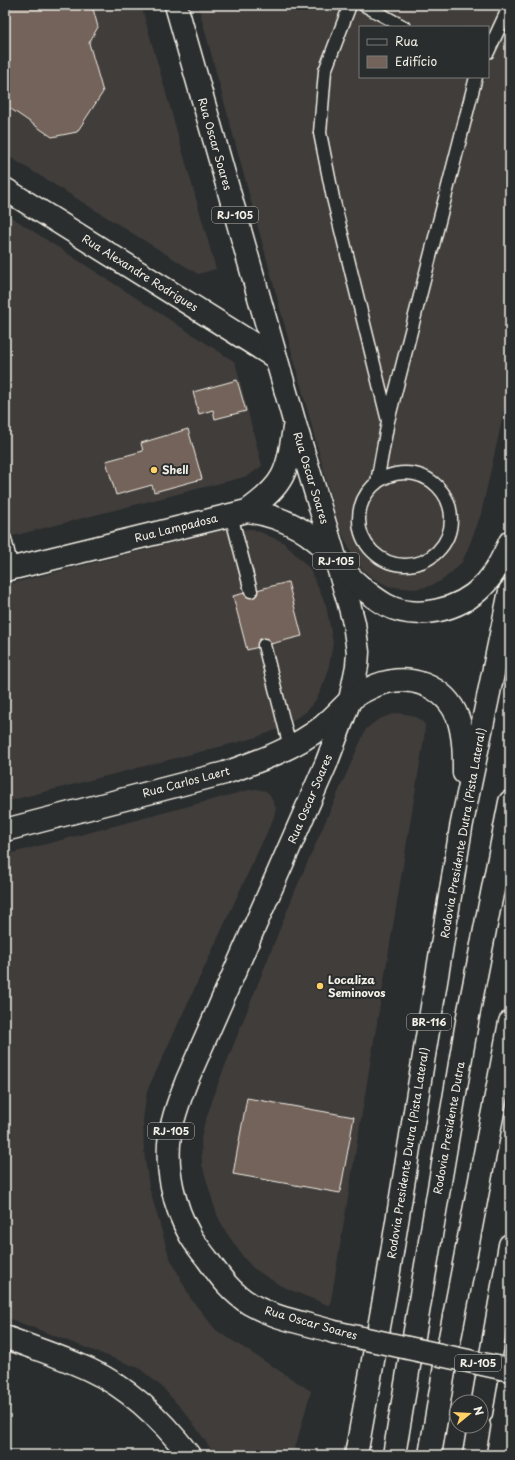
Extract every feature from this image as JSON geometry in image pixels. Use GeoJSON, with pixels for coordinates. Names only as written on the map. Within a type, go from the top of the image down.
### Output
{"type":"FeatureCollection","features":[{"type":"Feature","properties":{"kind":"main road","name":"Rua Oscar Soares"},"geometry":{"type":"LineString","coordinates":[[176,5],[295,424],[351,610],[358,652],[357,666],[350,700],[326,764],[187,1080],[173,1122],[169,1152],[173,1189],[185,1224],[194,1241],[228,1286],[249,1303],[267,1312],[334,1332],[510,1370]]}},
{"type":"Feature","properties":{"kind":"main road","name":"Rua Alexandre Rodrigues"},"geometry":{"type":"LineString","coordinates":[[5,189],[276,358]]}},
{"type":"Feature","properties":{"kind":"main road","name":"Rua Lampadosa"},"geometry":{"type":"LineString","coordinates":[[9,569],[239,513],[274,489],[284,474],[290,453],[295,424]]}},
{"type":"Feature","properties":{"kind":"main road"},"geometry":{"type":"LineString","coordinates":[[239,513],[260,513],[280,519],[302,530],[320,543],[337,564],[363,590],[387,606],[409,612],[429,612],[454,605],[470,596],[483,586],[500,563],[510,542]]}},
{"type":"Feature","properties":{"kind":"main road","name":"Rodovia Presidente Dutra (Pista Lateral)"},"geometry":{"type":"LineString","coordinates":[[356,1455],[388,1277],[461,828],[510,591]]}},
{"type":"Feature","properties":{"kind":"main road","name":"Rua Carlos Laert"},"geometry":{"type":"LineString","coordinates":[[5,830],[225,773],[254,763],[290,747],[322,726],[350,700],[368,689],[398,680],[420,682],[440,692],[454,709],[458,719],[464,748],[464,786],[461,828]]}},
{"type":"Feature","properties":{"kind":"main road","name":"Rodovia Presidente Dutra"},"geometry":{"type":"LineString","coordinates":[[394,1455],[468,1016],[510,802]]}},
{"type":"Feature","properties":{"kind":"main road"},"geometry":{"type":"LineString","coordinates":[[430,1455],[448,1348],[510,1022]]}},
{"type":"Feature","properties":{"kind":"main road"},"geometry":{"type":"LineString","coordinates":[[484,1394],[510,1245]]}},
{"type":"Feature","properties":{"kind":"main road"},"geometry":{"type":"LineString","coordinates":[[5,1337],[91,1370],[121,1388],[152,1413],[189,1455]]}},
{"type":"Feature","properties":{"kind":"main road"},"geometry":{"type":"LineString","coordinates":[[474,1455],[478,1434]]}},
{"type":"Feature","properties":{"kind":"lane"},"geometry":{"type":"LineString","coordinates":[[350,5],[325,70],[320,133],[333,198],[388,421]]}},
{"type":"Feature","properties":{"kind":"lane"},"geometry":{"type":"LineString","coordinates":[[364,5],[402,26]]}},
{"type":"Feature","properties":{"kind":"lane"},"geometry":{"type":"LineString","coordinates":[[489,50],[510,5]]}},
{"type":"Feature","properties":{"kind":"lane"},"geometry":{"type":"LineString","coordinates":[[377,482],[395,473],[416,473],[435,483],[448,499],[452,520],[448,540],[434,556],[416,565],[395,565],[376,556],[363,539],[358,519],[363,498],[377,482],[388,421],[476,78]]}},
{"type":"Feature","properties":{"kind":"lane"},"geometry":{"type":"LineString","coordinates":[[239,513],[250,591]]}},
{"type":"Feature","properties":{"kind":"lane"},"geometry":{"type":"LineString","coordinates":[[5,539],[9,569]]}},
{"type":"Feature","properties":{"kind":"lane"},"geometry":{"type":"LineString","coordinates":[[264,645],[290,747]]}},
{"type":"Feature","properties":{"kind":"shaded area"},"geometry":{"type":"Polygon","coordinates":[[[5,5],[141,5],[216,269],[198,274],[5,154],[5,5]]]}},
{"type":"Feature","properties":{"kind":"shaded area"},"geometry":{"type":"Polygon","coordinates":[[[198,5],[510,5],[510,384],[481,514],[462,562],[441,581],[427,587],[414,589],[388,586],[371,577],[361,568],[353,557],[339,527],[198,5]]]}},
{"type":"Feature","properties":{"kind":"shaded area"},"geometry":{"type":"Polygon","coordinates":[[[5,213],[235,362],[262,466],[248,476],[5,538],[5,213]]]}},
{"type":"Feature","properties":{"kind":"shaded area"},"geometry":{"type":"Polygon","coordinates":[[[253,529],[283,542],[309,568],[326,605],[333,643],[327,676],[317,698],[306,712],[279,729],[254,738],[5,802],[5,585],[223,530],[253,529]]]}},
{"type":"Feature","properties":{"kind":"shaded area","name":"Localiza Seminovos"},"geometry":{"type":"Polygon","coordinates":[[[398,713],[411,715],[420,719],[425,725],[424,739],[330,1306],[281,1286],[253,1268],[244,1258],[226,1232],[218,1217],[202,1165],[201,1139],[204,1125],[219,1081],[295,891],[366,729],[376,721],[398,713]]]}},
{"type":"Feature","properties":{"kind":"shaded area"},"geometry":{"type":"Polygon","coordinates":[[[256,789],[266,791],[270,795],[276,808],[274,817],[147,1091],[143,1120],[144,1151],[149,1187],[169,1256],[191,1299],[216,1330],[311,1391],[293,1455],[215,1455],[188,1416],[162,1387],[139,1368],[5,1317],[5,855],[256,789]]]}},
{"type":"Feature","properties":{"kind":"building"},"geometry":{"type":"Polygon","coordinates":[[[5,5],[92,5],[98,27],[89,43],[103,92],[77,132],[52,137],[5,105],[5,5]]]}},
{"type":"Feature","properties":{"kind":"building"},"geometry":{"type":"Polygon","coordinates":[[[237,380],[246,411],[215,419],[213,410],[199,414],[193,392],[237,380]]]}},
{"type":"Feature","properties":{"kind":"building","name":"Shell"},"geometry":{"type":"Polygon","coordinates":[[[188,429],[202,479],[154,492],[152,485],[116,495],[106,461],[143,451],[141,443],[188,429]]]}},
{"type":"Feature","properties":{"kind":"building"},"geometry":{"type":"Polygon","coordinates":[[[288,582],[302,636],[247,650],[233,596],[288,582]]]}},
{"type":"Feature","properties":{"kind":"building"},"geometry":{"type":"Polygon","coordinates":[[[247,1098],[354,1117],[340,1193],[233,1174],[247,1098]]]}},
{"type":"Feature","properties":{"kind":"place","name":"Shell"},"geometry":{"type":"Point","coordinates":[154,470]}},
{"type":"Feature","properties":{"kind":"place","name":"Localiza Seminovos"},"geometry":{"type":"Point","coordinates":[320,986]}}]}
